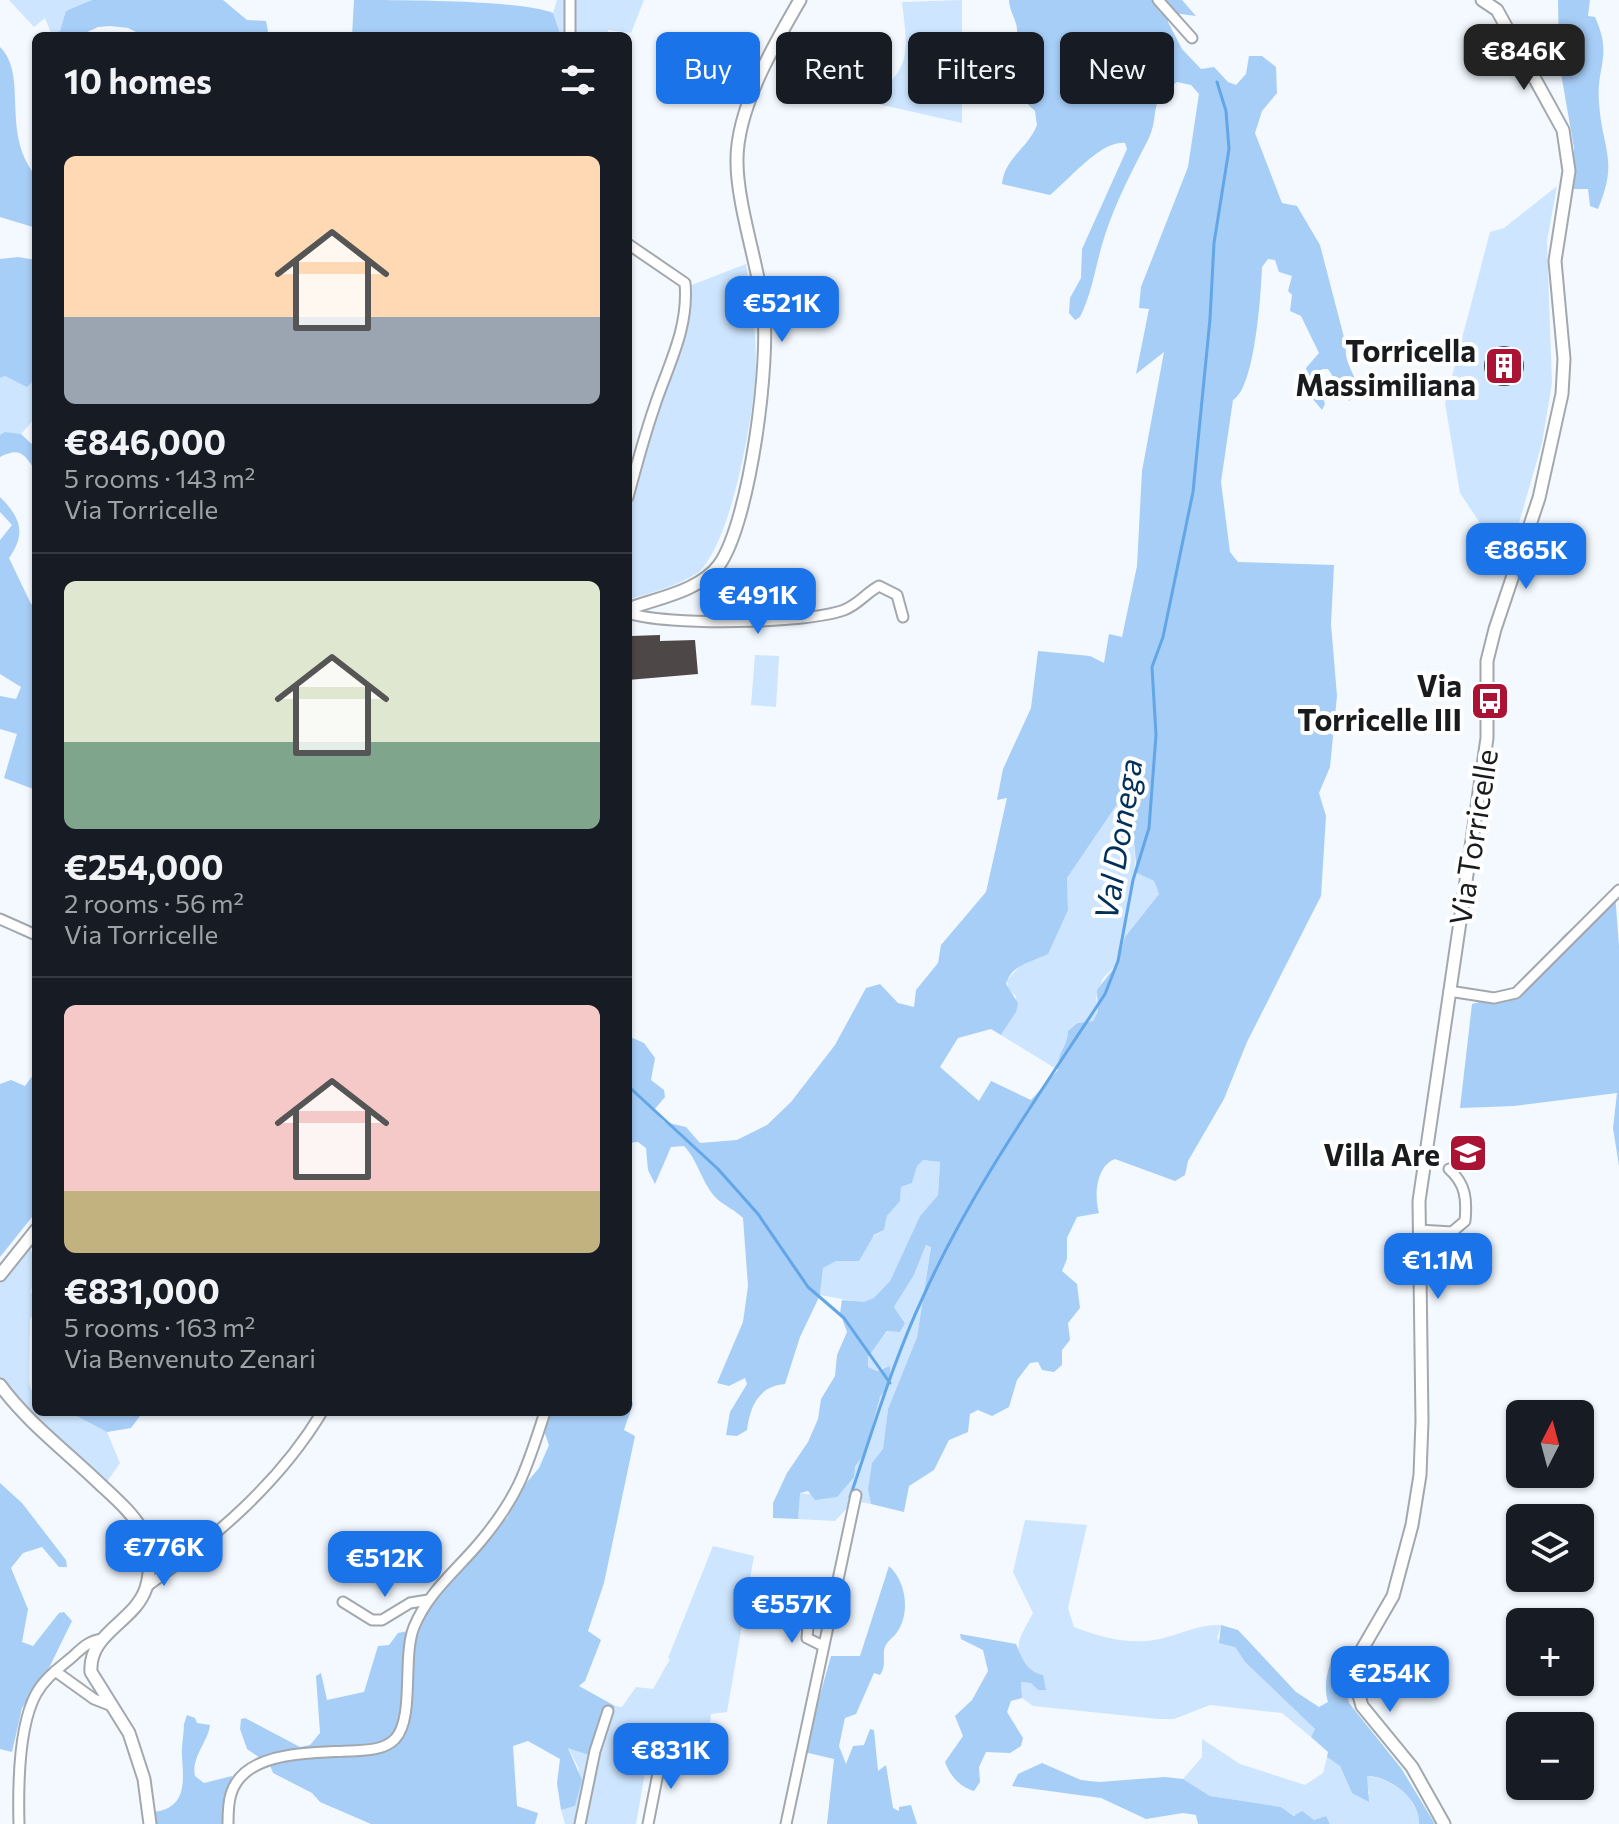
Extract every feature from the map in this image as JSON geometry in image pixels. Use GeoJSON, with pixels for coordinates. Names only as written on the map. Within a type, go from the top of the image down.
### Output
{"type":"FeatureCollection","features":[{"type":"Feature","properties":{"kind":"street"},"geometry":{"type":"LineString","coordinates":[[570,0],[570,32]]}},
{"type":"Feature","properties":{"kind":"street"},"geometry":{"type":"LineString","coordinates":[[632,609],[696,584],[719,566],[734,536],[763,400],[765,359],[764,308],[736,164],[738,139],[771,50],[800,0]]}},
{"type":"Feature","properties":{"kind":"street"},"geometry":{"type":"LineString","coordinates":[[1158,0],[1192,38]]}},
{"type":"Feature","properties":{"kind":"street","name":"Via Torricelle"},"geometry":{"type":"LineString","coordinates":[[1444,1824],[1412,1767],[1362,1706],[1353,1674],[1357,1658],[1393,1596],[1418,1488],[1422,1421],[1419,1201],[1487,738],[1487,661],[1539,498],[1564,374],[1555,261],[1568,183],[1568,156],[1563,130],[1500,5],[1482,0]]}},
{"type":"Feature","properties":{"kind":"street"},"geometry":{"type":"LineString","coordinates":[[632,247],[685,283],[687,308],[678,347],[653,408],[632,483]]}},
{"type":"Feature","properties":{"kind":"street"},"geometry":{"type":"LineString","coordinates":[[632,613],[643,618],[808,617],[830,614],[860,603],[879,586],[890,589],[901,602],[903,617]]}},
{"type":"Feature","properties":{"kind":"street"},"geometry":{"type":"LineString","coordinates":[[1449,991],[1494,998],[1516,993],[1619,890]]}},
{"type":"Feature","properties":{"kind":"street"},"geometry":{"type":"LineString","coordinates":[[0,919],[32,933]]}},
{"type":"Feature","properties":{"kind":"street"},"geometry":{"type":"LineString","coordinates":[[1419,1230],[1452,1232],[1465,1221],[1467,1203],[1461,1179],[1449,1169]]}},
{"type":"Feature","properties":{"kind":"street"},"geometry":{"type":"LineString","coordinates":[[0,1275],[32,1235]]}},
{"type":"Feature","properties":{"kind":"street"},"geometry":{"type":"LineString","coordinates":[[0,1385],[134,1519],[145,1535],[150,1559],[146,1587],[138,1606],[102,1639],[91,1661],[91,1672],[129,1733],[139,1760],[150,1824]]}},
{"type":"Feature","properties":{"kind":"street"},"geometry":{"type":"LineString","coordinates":[[146,1587],[227,1527],[294,1453],[319,1416]]}},
{"type":"Feature","properties":{"kind":"street"},"geometry":{"type":"LineString","coordinates":[[228,1824],[231,1793],[243,1773],[263,1763],[314,1751],[376,1750],[394,1740],[404,1723],[407,1661],[413,1629],[428,1600],[482,1541],[522,1485],[544,1416]]}},
{"type":"Feature","properties":{"kind":"street"},"geometry":{"type":"LineString","coordinates":[[786,1824],[856,1495]]}},
{"type":"Feature","properties":{"kind":"street"},"geometry":{"type":"LineString","coordinates":[[343,1602],[372,1620],[382,1620],[410,1603],[428,1600]]}},
{"type":"Feature","properties":{"kind":"street"},"geometry":{"type":"LineString","coordinates":[[774,1607],[829,1619]]}},
{"type":"Feature","properties":{"kind":"street"},"geometry":{"type":"LineString","coordinates":[[809,1615],[807,1638],[823,1646]]}},
{"type":"Feature","properties":{"kind":"street"},"geometry":{"type":"LineString","coordinates":[[19,1824],[20,1764],[30,1709],[36,1694],[55,1671],[91,1641],[102,1639]]}},
{"type":"Feature","properties":{"kind":"street"},"geometry":{"type":"LineString","coordinates":[[55,1671],[94,1699],[112,1706]]}},
{"type":"Feature","properties":{"kind":"street"},"geometry":{"type":"LineString","coordinates":[[580,1824],[595,1751],[608,1711]]}},
{"type":"Feature","properties":{"kind":"street"},"geometry":{"type":"LineString","coordinates":[[648,1824],[662,1753]]}},
{"type":"Feature","properties":{"kind":"shaded area"},"geometry":{"type":"Polygon","coordinates":[[[9,0],[92,0],[72,11],[60,31],[51,32],[45,18],[34,27],[9,0]]]}},
{"type":"Feature","properties":{"kind":"shaded area"},"geometry":{"type":"Polygon","coordinates":[[[92,0],[223,0],[247,20],[266,21],[268,32],[136,32],[110,26],[87,32],[56,32],[60,31],[66,11],[92,0]]]}},
{"type":"Feature","properties":{"kind":"shaded area"},"geometry":{"type":"Polygon","coordinates":[[[354,0],[515,5],[553,13],[560,32],[352,32],[354,0]]]}},
{"type":"Feature","properties":{"kind":"shaded area"},"geometry":{"type":"Polygon","coordinates":[[[557,0],[644,0],[631,32],[560,32],[553,13],[557,0]]]}},
{"type":"Feature","properties":{"kind":"shaded area"},"geometry":{"type":"Polygon","coordinates":[[[962,0],[962,32],[908,32],[908,104],[962,104],[962,123],[878,104],[892,104],[892,80],[904,59],[906,35],[902,2],[962,0]]]}},
{"type":"Feature","properties":{"kind":"shaded area"},"geometry":{"type":"Polygon","coordinates":[[[1009,0],[1182,0],[1196,16],[1173,13],[1168,22],[1173,32],[1060,32],[1060,104],[1158,104],[1152,131],[1114,210],[1088,297],[1080,317],[1075,320],[1069,313],[1070,298],[1081,278],[1082,249],[1127,149],[1125,143],[1106,148],[1050,195],[1002,184],[1007,167],[1037,125],[1035,111],[1029,104],[1044,104],[1044,32],[1017,30],[1009,0]]]}},
{"type":"Feature","properties":{"kind":"shaded area"},"geometry":{"type":"Polygon","coordinates":[[[1558,0],[1590,0],[1588,16],[1595,17],[1603,42],[1599,102],[1608,166],[1598,209],[1590,206],[1588,189],[1573,189],[1574,148],[1559,62],[1558,0]]]}},
{"type":"Feature","properties":{"kind":"shaded area"},"geometry":{"type":"Polygon","coordinates":[[[1174,34],[1182,49],[1201,69],[1214,67],[1228,82],[1236,85],[1246,74],[1249,56],[1262,56],[1276,67],[1277,93],[1262,111],[1255,133],[1282,203],[1297,206],[1320,245],[1347,359],[1358,388],[1358,395],[1349,401],[1328,369],[1322,369],[1318,384],[1325,404],[1322,410],[1312,398],[1306,368],[1319,353],[1301,316],[1290,311],[1292,295],[1288,291],[1292,276],[1279,272],[1275,260],[1268,259],[1262,267],[1252,360],[1241,392],[1233,400],[1221,482],[1230,552],[1238,562],[1334,565],[1331,624],[1337,696],[1330,767],[1319,793],[1326,816],[1321,896],[1247,1042],[1224,1099],[1188,1161],[1185,1175],[1175,1181],[1115,1159],[1100,1175],[1097,1190],[1099,1213],[1077,1217],[1067,1238],[1067,1259],[1062,1271],[1077,1284],[1080,1308],[1068,1323],[1070,1340],[1062,1350],[1062,1365],[1054,1372],[1042,1370],[1038,1362],[1030,1363],[1017,1380],[1009,1407],[992,1416],[978,1410],[970,1414],[968,1432],[949,1440],[934,1470],[909,1486],[904,1512],[871,1504],[868,1490],[872,1463],[883,1449],[888,1409],[917,1337],[931,1247],[926,1245],[914,1275],[894,1307],[905,1323],[900,1332],[887,1331],[868,1357],[868,1367],[877,1371],[890,1366],[890,1383],[880,1397],[865,1453],[855,1466],[854,1477],[837,1497],[815,1500],[808,1491],[800,1493],[798,1519],[773,1518],[773,1503],[787,1473],[808,1442],[818,1419],[821,1399],[835,1376],[837,1355],[847,1332],[840,1313],[842,1300],[864,1302],[874,1298],[890,1281],[920,1216],[938,1195],[940,1162],[923,1160],[917,1166],[912,1183],[901,1187],[900,1201],[887,1216],[884,1230],[874,1235],[859,1261],[836,1261],[823,1268],[820,1295],[800,1337],[785,1384],[769,1389],[757,1399],[747,1430],[737,1436],[726,1435],[730,1412],[747,1384],[745,1378],[729,1386],[717,1383],[743,1322],[748,1286],[743,1218],[712,1193],[684,1146],[671,1147],[655,1184],[648,1170],[646,1148],[638,1142],[632,1143],[632,1038],[644,1043],[655,1058],[651,1080],[664,1090],[665,1097],[654,1110],[664,1122],[686,1127],[700,1143],[737,1140],[767,1125],[791,1102],[835,1045],[866,988],[880,984],[898,1003],[914,1007],[916,990],[938,963],[941,945],[986,892],[1007,798],[997,800],[1003,769],[1031,708],[1038,651],[1090,656],[1104,663],[1109,634],[1122,637],[1137,566],[1142,471],[1164,352],[1136,374],[1149,309],[1139,308],[1141,287],[1188,167],[1199,94],[1191,85],[1174,84],[1174,34]],[[1122,797],[1067,878],[1068,910],[1048,954],[1023,964],[1009,977],[1006,984],[1018,1003],[1016,1012],[1001,1035],[991,1029],[958,1038],[940,1067],[979,1101],[991,1081],[1031,1100],[1058,1070],[1068,1031],[1077,1023],[1093,1021],[1098,1012],[1097,990],[1117,964],[1125,937],[1159,894],[1154,881],[1137,873],[1130,802],[1122,797]]]}},
{"type":"Feature","properties":{"kind":"shaded area"},"geometry":{"type":"Polygon","coordinates":[[[0,47],[13,73],[19,142],[32,170],[32,227],[0,217],[0,47]]]}},
{"type":"Feature","properties":{"kind":"shaded area"},"geometry":{"type":"Polygon","coordinates":[[[1557,186],[1547,241],[1552,383],[1542,443],[1519,523],[1480,523],[1460,493],[1445,403],[1490,232],[1504,228],[1557,186]]]}},
{"type":"Feature","properties":{"kind":"shaded area"},"geometry":{"type":"Polygon","coordinates":[[[0,259],[32,259],[32,382],[27,387],[5,376],[0,378],[0,259]]]}},
{"type":"Feature","properties":{"kind":"shaded area"},"geometry":{"type":"Polygon","coordinates":[[[746,264],[756,365],[749,424],[729,512],[709,559],[689,578],[632,599],[632,464],[677,329],[684,288],[746,264]]]}},
{"type":"Feature","properties":{"kind":"shaded area"},"geometry":{"type":"Polygon","coordinates":[[[5,375],[27,386],[32,382],[32,422],[21,434],[0,435],[0,378],[5,375]]]}},
{"type":"Feature","properties":{"kind":"shaded area"},"geometry":{"type":"Polygon","coordinates":[[[5,432],[21,434],[32,444],[32,466],[17,452],[0,457],[0,435],[5,432]]]}},
{"type":"Feature","properties":{"kind":"shaded area"},"geometry":{"type":"Polygon","coordinates":[[[0,497],[19,526],[18,541],[9,558],[32,604],[32,788],[4,778],[17,734],[0,729],[0,696],[16,699],[21,687],[0,674],[0,540],[12,525],[0,512],[0,497]]]}},
{"type":"Feature","properties":{"kind":"shaded area"},"geometry":{"type":"Polygon","coordinates":[[[755,655],[779,656],[776,707],[751,705],[755,655]]]}},
{"type":"Feature","properties":{"kind":"shaded area"},"geometry":{"type":"Polygon","coordinates":[[[1122,797],[1130,801],[1136,872],[1154,881],[1159,894],[1125,937],[1117,964],[1103,978],[1096,998],[1099,1012],[1093,1021],[1076,1023],[1068,1031],[1058,1070],[1001,1035],[1016,1012],[1016,996],[1008,989],[1007,980],[1026,960],[1039,958],[1068,910],[1067,878],[1122,797]]]}},
{"type":"Feature","properties":{"kind":"shaded area"},"geometry":{"type":"Polygon","coordinates":[[[1615,893],[1619,946],[1619,1166],[1613,1128],[1617,1093],[1514,1106],[1460,1108],[1472,1004],[1520,991],[1563,936],[1615,893]]]}},
{"type":"Feature","properties":{"kind":"shaded area"},"geometry":{"type":"Polygon","coordinates":[[[32,1076],[32,1217],[0,1257],[0,1084],[11,1080],[25,1086],[32,1076]]]}},
{"type":"Feature","properties":{"kind":"shaded area"},"geometry":{"type":"Polygon","coordinates":[[[923,1160],[940,1162],[938,1195],[920,1216],[890,1281],[874,1299],[864,1303],[820,1295],[823,1268],[884,1230],[887,1216],[900,1201],[901,1187],[912,1183],[916,1166],[923,1160]]]}},
{"type":"Feature","properties":{"kind":"shaded area"},"geometry":{"type":"Polygon","coordinates":[[[926,1245],[931,1246],[917,1337],[888,1409],[883,1450],[868,1490],[871,1504],[854,1501],[835,1521],[798,1519],[799,1493],[828,1496],[865,1453],[880,1397],[890,1383],[884,1367],[877,1371],[868,1367],[868,1356],[888,1331],[900,1332],[905,1322],[894,1307],[914,1275],[926,1245]]]}},
{"type":"Feature","properties":{"kind":"shaded area"},"geometry":{"type":"Polygon","coordinates":[[[29,1247],[32,1253],[29,1381],[32,1411],[0,1380],[0,1283],[29,1247]]]}},
{"type":"Feature","properties":{"kind":"shaded area"},"geometry":{"type":"Polygon","coordinates":[[[37,1416],[77,1416],[107,1432],[120,1463],[106,1483],[37,1416]]]}},
{"type":"Feature","properties":{"kind":"shaded area"},"geometry":{"type":"Polygon","coordinates":[[[77,1416],[140,1416],[131,1428],[107,1432],[77,1416]]]}},
{"type":"Feature","properties":{"kind":"shaded area"},"geometry":{"type":"Polygon","coordinates":[[[542,1416],[629,1416],[624,1430],[635,1436],[604,1583],[588,1631],[601,1640],[585,1681],[579,1686],[615,1706],[598,1758],[568,1748],[582,1780],[575,1806],[561,1810],[557,1783],[560,1759],[528,1741],[513,1746],[517,1806],[538,1813],[535,1824],[371,1824],[320,1802],[312,1793],[273,1773],[270,1765],[247,1749],[240,1729],[241,1719],[245,1718],[300,1747],[310,1745],[320,1733],[316,1676],[321,1673],[327,1700],[364,1692],[378,1646],[389,1645],[398,1633],[413,1630],[425,1602],[508,1517],[515,1496],[539,1468],[549,1445],[540,1420],[542,1416]]]}},
{"type":"Feature","properties":{"kind":"shaded area"},"geometry":{"type":"Polygon","coordinates":[[[0,1483],[22,1503],[66,1560],[67,1567],[59,1567],[42,1547],[23,1553],[11,1568],[28,1609],[22,1642],[33,1646],[59,1613],[64,1612],[72,1621],[46,1674],[22,1708],[12,1752],[0,1749],[0,1483]]]}},
{"type":"Feature","properties":{"kind":"shaded area"},"geometry":{"type":"Polygon","coordinates":[[[1025,1520],[1087,1525],[1068,1608],[1074,1627],[1106,1637],[1138,1641],[1221,1625],[1217,1639],[1235,1647],[1245,1662],[1315,1729],[1311,1737],[1282,1713],[1210,1705],[1174,1719],[1159,1719],[1033,1706],[1022,1698],[1021,1682],[1031,1683],[1035,1673],[1019,1651],[1020,1638],[1033,1613],[1013,1572],[1025,1520]]]}},
{"type":"Feature","properties":{"kind":"shaded area"},"geometry":{"type":"Polygon","coordinates":[[[713,1546],[754,1556],[727,1712],[711,1714],[708,1745],[650,1744],[636,1824],[565,1824],[561,1810],[575,1806],[579,1769],[568,1747],[598,1758],[615,1706],[622,1707],[636,1687],[653,1689],[670,1659],[713,1546]]]}},
{"type":"Feature","properties":{"kind":"shaded area"},"geometry":{"type":"Polygon","coordinates":[[[889,1566],[903,1590],[903,1618],[895,1635],[885,1646],[884,1666],[880,1675],[874,1673],[856,1714],[845,1718],[839,1746],[846,1764],[853,1746],[864,1745],[870,1729],[874,1730],[878,1771],[886,1765],[893,1808],[899,1811],[899,1807],[911,1805],[917,1824],[827,1824],[834,1759],[804,1752],[831,1656],[860,1656],[889,1566]]]}},
{"type":"Feature","properties":{"kind":"shaded area"},"geometry":{"type":"Polygon","coordinates":[[[1221,1625],[1238,1630],[1296,1692],[1319,1707],[1328,1702],[1326,1681],[1332,1661],[1340,1650],[1349,1658],[1344,1679],[1349,1703],[1401,1768],[1435,1824],[1419,1824],[1415,1806],[1409,1798],[1385,1780],[1367,1776],[1369,1802],[1352,1793],[1340,1766],[1327,1757],[1328,1752],[1311,1737],[1315,1729],[1245,1662],[1235,1647],[1219,1643],[1221,1625]]]}},
{"type":"Feature","properties":{"kind":"shaded area"},"geometry":{"type":"Polygon","coordinates":[[[960,1634],[1016,1644],[1029,1668],[1043,1675],[1046,1690],[1038,1690],[1031,1683],[1021,1682],[1022,1698],[1011,1701],[1007,1712],[1023,1738],[1021,1746],[1010,1753],[986,1752],[979,1767],[980,1782],[974,1791],[956,1780],[945,1762],[963,1736],[955,1716],[972,1700],[988,1671],[983,1650],[961,1639],[960,1634]]]}},
{"type":"Feature","properties":{"kind":"shaded area"},"geometry":{"type":"Polygon","coordinates":[[[187,1715],[195,1718],[197,1723],[210,1725],[195,1762],[195,1776],[204,1783],[232,1776],[226,1824],[155,1824],[154,1812],[172,1805],[181,1793],[182,1745],[187,1715]]]}},
{"type":"Feature","properties":{"kind":"shaded area"},"geometry":{"type":"Polygon","coordinates":[[[1202,1739],[1240,1764],[1305,1785],[1323,1773],[1327,1757],[1340,1766],[1352,1793],[1370,1794],[1365,1782],[1367,1776],[1394,1785],[1415,1807],[1419,1824],[1330,1824],[1326,1816],[1314,1820],[1306,1815],[1295,1816],[1281,1807],[1210,1796],[1183,1779],[1202,1757],[1202,1739]]]}},
{"type":"Feature","properties":{"kind":"shaded area"},"geometry":{"type":"Polygon","coordinates":[[[1042,1763],[1081,1780],[1183,1779],[1210,1796],[1281,1807],[1294,1816],[1302,1811],[1314,1820],[1326,1816],[1330,1824],[1198,1824],[1196,1815],[1183,1813],[1146,1819],[1101,1798],[1012,1786],[1018,1774],[1042,1763]]]}},
{"type":"Feature","properties":{"kind":"building","name":"Torricella Massimiliana"},"geometry":{"type":"Polygon","coordinates":[[[1504,346],[1518,352],[1524,366],[1518,380],[1504,386],[1490,380],[1484,366],[1490,352],[1504,346]]]}},
{"type":"Feature","properties":{"kind":"building"},"geometry":{"type":"Polygon","coordinates":[[[660,635],[660,641],[695,640],[698,674],[632,680],[632,636],[660,635]]]}},
{"type":"Feature","properties":{"kind":"waterway","name":"Val Donega"},"geometry":{"type":"LineString","coordinates":[[850,1497],[902,1346],[942,1257],[1008,1142],[1105,994],[1118,961],[1133,880],[1149,828],[1156,735],[1152,667],[1163,637],[1193,492],[1210,319],[1214,243],[1229,149],[1226,111],[1217,82]]}},
{"type":"Feature","properties":{"kind":"waterway"},"geometry":{"type":"LineString","coordinates":[[632,1090],[718,1169],[758,1214],[808,1287],[844,1318],[890,1383]]}},
{"type":"Feature","properties":{"kind":"place","name":"Torricella Massimiliana"},"geometry":{"type":"Point","coordinates":[1504,366]}},
{"type":"Feature","properties":{"kind":"place","name":"Via Torricelle III"},"geometry":{"type":"Point","coordinates":[1490,701]}},
{"type":"Feature","properties":{"kind":"place","name":"Villa Are"},"geometry":{"type":"Point","coordinates":[1468,1153]}}]}
